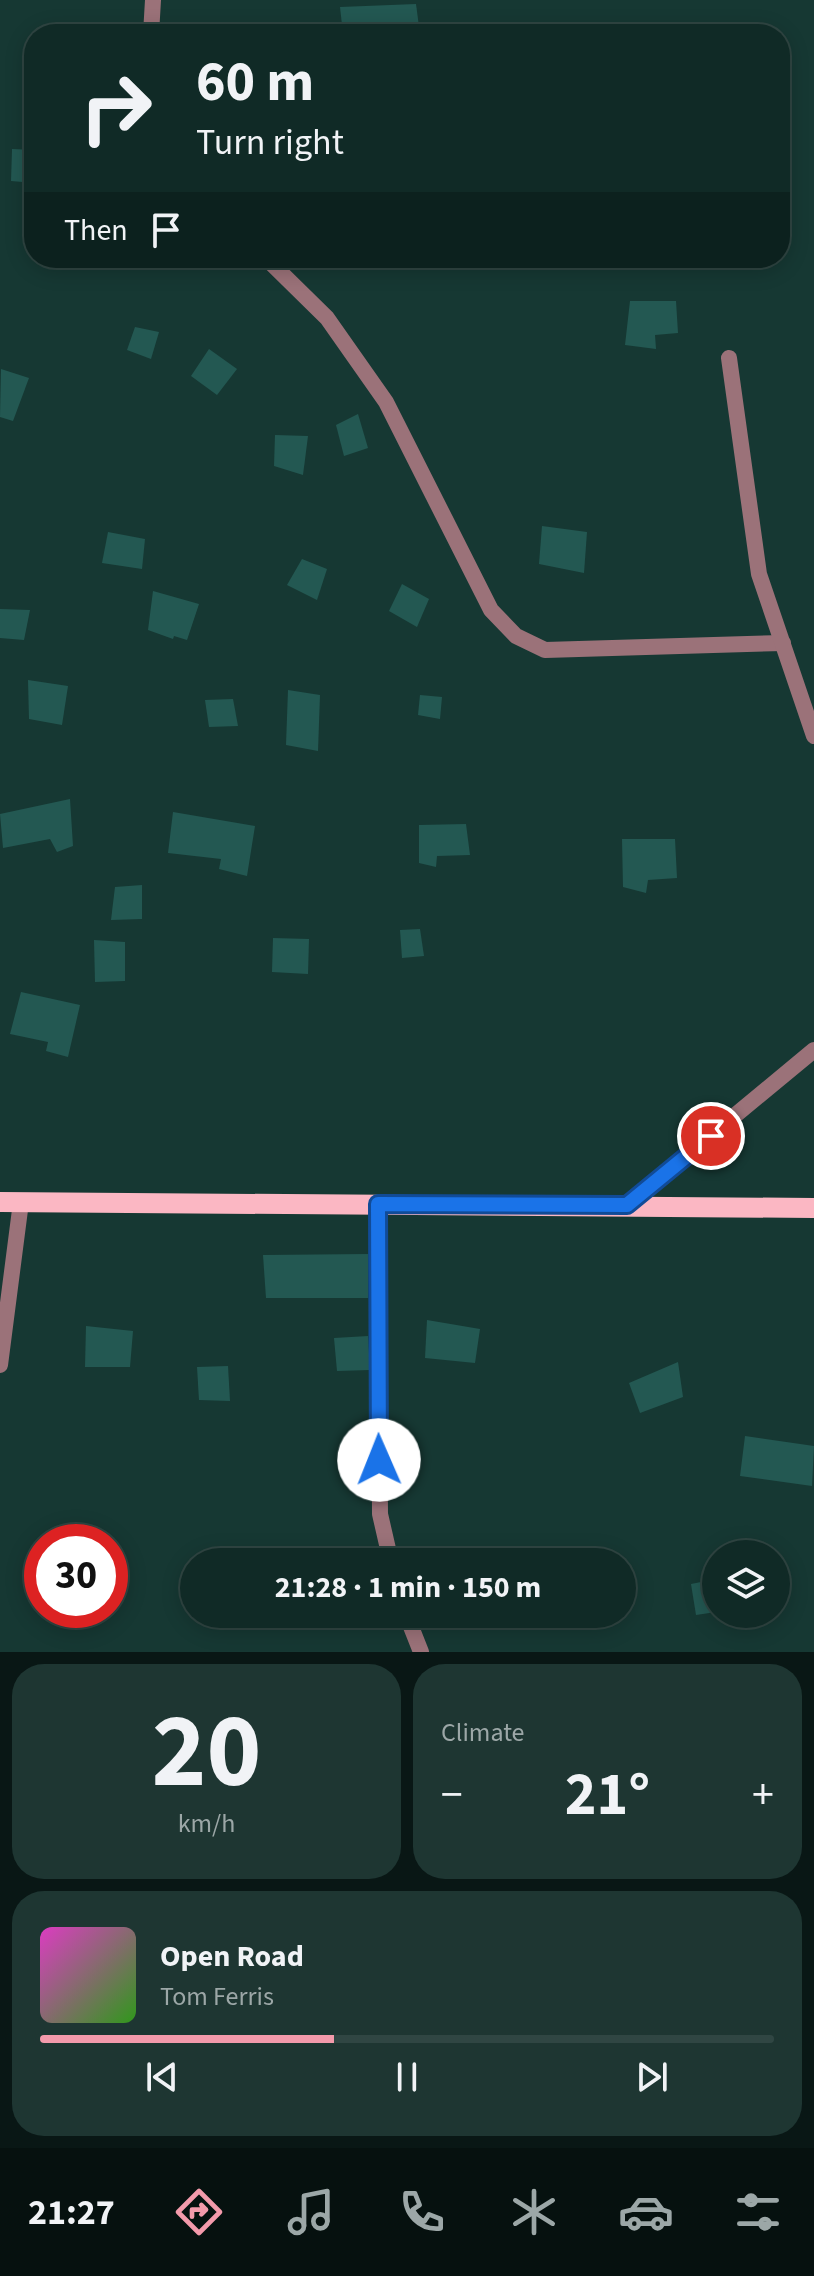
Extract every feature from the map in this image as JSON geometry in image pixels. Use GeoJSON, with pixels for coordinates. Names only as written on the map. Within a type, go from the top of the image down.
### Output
{"type":"FeatureCollection","features":[{"type":"Feature","properties":{"kind":"main road"},"geometry":{"type":"LineString","coordinates":[[0,1202],[814,1208]]}},
{"type":"Feature","properties":{"kind":"street"},"geometry":{"type":"LineString","coordinates":[[152,24],[153,0]]}},
{"type":"Feature","properties":{"kind":"street"},"geometry":{"type":"LineString","coordinates":[[276,268],[327,318],[386,402],[491,610],[516,636],[545,650],[783,643]]}},
{"type":"Feature","properties":{"kind":"street"},"geometry":{"type":"LineString","coordinates":[[729,358],[759,574],[814,736]]}},
{"type":"Feature","properties":{"kind":"street"},"geometry":{"type":"LineString","coordinates":[[627,1205],[814,1050]]}},
{"type":"Feature","properties":{"kind":"street"},"geometry":{"type":"LineString","coordinates":[[0,1365],[7,1333],[21,1202]]}},
{"type":"Feature","properties":{"kind":"street"},"geometry":{"type":"LineString","coordinates":[[378,1204],[380,1514],[388,1548]]}},
{"type":"Feature","properties":{"kind":"street"},"geometry":{"type":"LineString","coordinates":[[412,1628],[421,1652]]}},
{"type":"Feature","properties":{"kind":"building"},"geometry":{"type":"Polygon","coordinates":[[[416,4],[419,24],[342,24],[340,7],[416,4]]]}},
{"type":"Feature","properties":{"kind":"building"},"geometry":{"type":"Polygon","coordinates":[[[12,149],[24,150],[24,182],[11,181],[12,149]]]}},
{"type":"Feature","properties":{"kind":"building"},"geometry":{"type":"Polygon","coordinates":[[[630,301],[676,301],[678,333],[655,335],[656,349],[625,345],[630,301]]]}},
{"type":"Feature","properties":{"kind":"building"},"geometry":{"type":"Polygon","coordinates":[[[135,327],[159,332],[151,359],[127,350],[135,327]]]}},
{"type":"Feature","properties":{"kind":"building"},"geometry":{"type":"Polygon","coordinates":[[[209,349],[237,369],[217,395],[191,376],[209,349]]]}},
{"type":"Feature","properties":{"kind":"building"},"geometry":{"type":"Polygon","coordinates":[[[1,369],[29,378],[13,421],[0,417],[1,369]]]}},
{"type":"Feature","properties":{"kind":"building"},"geometry":{"type":"Polygon","coordinates":[[[358,414],[368,448],[344,456],[336,425],[358,414]]]}},
{"type":"Feature","properties":{"kind":"building"},"geometry":{"type":"Polygon","coordinates":[[[275,435],[308,436],[303,475],[274,466],[275,435]]]}},
{"type":"Feature","properties":{"kind":"building"},"geometry":{"type":"Polygon","coordinates":[[[542,526],[587,532],[584,573],[539,564],[542,526]]]}},
{"type":"Feature","properties":{"kind":"building"},"geometry":{"type":"Polygon","coordinates":[[[108,532],[145,539],[142,569],[102,563],[108,532]]]}},
{"type":"Feature","properties":{"kind":"building"},"geometry":{"type":"Polygon","coordinates":[[[302,559],[327,569],[317,600],[287,585],[302,559]]]}},
{"type":"Feature","properties":{"kind":"building"},"geometry":{"type":"Polygon","coordinates":[[[402,584],[429,599],[417,627],[389,611],[402,584]]]}},
{"type":"Feature","properties":{"kind":"building"},"geometry":{"type":"Polygon","coordinates":[[[153,591],[199,604],[187,640],[174,636],[173,639],[148,630],[153,591]]]}},
{"type":"Feature","properties":{"kind":"building"},"geometry":{"type":"Polygon","coordinates":[[[0,609],[30,610],[24,640],[0,638],[0,609]]]}},
{"type":"Feature","properties":{"kind":"building"},"geometry":{"type":"Polygon","coordinates":[[[28,680],[68,686],[62,725],[29,719],[28,680]]]}},
{"type":"Feature","properties":{"kind":"building"},"geometry":{"type":"Polygon","coordinates":[[[288,690],[320,695],[318,751],[286,745],[288,690]]]}},
{"type":"Feature","properties":{"kind":"building"},"geometry":{"type":"Polygon","coordinates":[[[420,695],[442,697],[440,719],[418,715],[420,695]]]}},
{"type":"Feature","properties":{"kind":"building"},"geometry":{"type":"Polygon","coordinates":[[[233,699],[238,726],[209,727],[205,700],[233,699]]]}},
{"type":"Feature","properties":{"kind":"building"},"geometry":{"type":"Polygon","coordinates":[[[70,799],[73,846],[57,852],[50,839],[3,848],[0,814],[70,799]]]}},
{"type":"Feature","properties":{"kind":"building"},"geometry":{"type":"Polygon","coordinates":[[[173,812],[255,826],[247,876],[219,869],[221,859],[168,853],[173,812]]]}},
{"type":"Feature","properties":{"kind":"building"},"geometry":{"type":"Polygon","coordinates":[[[466,824],[470,855],[437,856],[436,867],[419,863],[419,825],[466,824]]]}},
{"type":"Feature","properties":{"kind":"building"},"geometry":{"type":"Polygon","coordinates":[[[622,839],[675,839],[677,878],[648,880],[646,893],[623,887],[622,839]]]}},
{"type":"Feature","properties":{"kind":"building"},"geometry":{"type":"Polygon","coordinates":[[[142,885],[142,919],[111,920],[115,887],[142,885]]]}},
{"type":"Feature","properties":{"kind":"building"},"geometry":{"type":"Polygon","coordinates":[[[420,929],[424,956],[402,958],[400,930],[420,929]]]}},
{"type":"Feature","properties":{"kind":"building"},"geometry":{"type":"Polygon","coordinates":[[[273,938],[309,939],[308,974],[272,972],[273,938]]]}},
{"type":"Feature","properties":{"kind":"building"},"geometry":{"type":"Polygon","coordinates":[[[94,940],[125,942],[125,981],[95,982],[94,940]]]}},
{"type":"Feature","properties":{"kind":"building"},"geometry":{"type":"Polygon","coordinates":[[[21,992],[80,1005],[68,1057],[46,1051],[48,1042],[10,1034],[21,992]]]}},
{"type":"Feature","properties":{"kind":"building"},"geometry":{"type":"Polygon","coordinates":[[[368,1254],[368,1298],[266,1298],[263,1255],[368,1254]]]}},
{"type":"Feature","properties":{"kind":"building"},"geometry":{"type":"Polygon","coordinates":[[[427,1320],[480,1329],[475,1363],[425,1358],[427,1320]]]}},
{"type":"Feature","properties":{"kind":"building"},"geometry":{"type":"Polygon","coordinates":[[[86,1326],[133,1331],[130,1367],[85,1367],[86,1326]]]}},
{"type":"Feature","properties":{"kind":"building"},"geometry":{"type":"Polygon","coordinates":[[[368,1336],[370,1370],[337,1371],[334,1338],[368,1336]]]}},
{"type":"Feature","properties":{"kind":"building"},"geometry":{"type":"Polygon","coordinates":[[[678,1362],[683,1397],[640,1413],[629,1383],[678,1362]]]}},
{"type":"Feature","properties":{"kind":"building"},"geometry":{"type":"Polygon","coordinates":[[[228,1366],[230,1401],[199,1400],[197,1367],[228,1366]]]}},
{"type":"Feature","properties":{"kind":"building"},"geometry":{"type":"Polygon","coordinates":[[[745,1436],[814,1446],[812,1486],[740,1476],[745,1436]]]}},
{"type":"Feature","properties":{"kind":"building"},"geometry":{"type":"Polygon","coordinates":[[[702,1582],[702,1614],[696,1615],[691,1584],[702,1582]]]}},
{"type":"Feature","properties":{"kind":"route"},"geometry":{"type":"LineString","coordinates":[[379,1460],[378,1204],[627,1205],[711,1136]]}}]}
